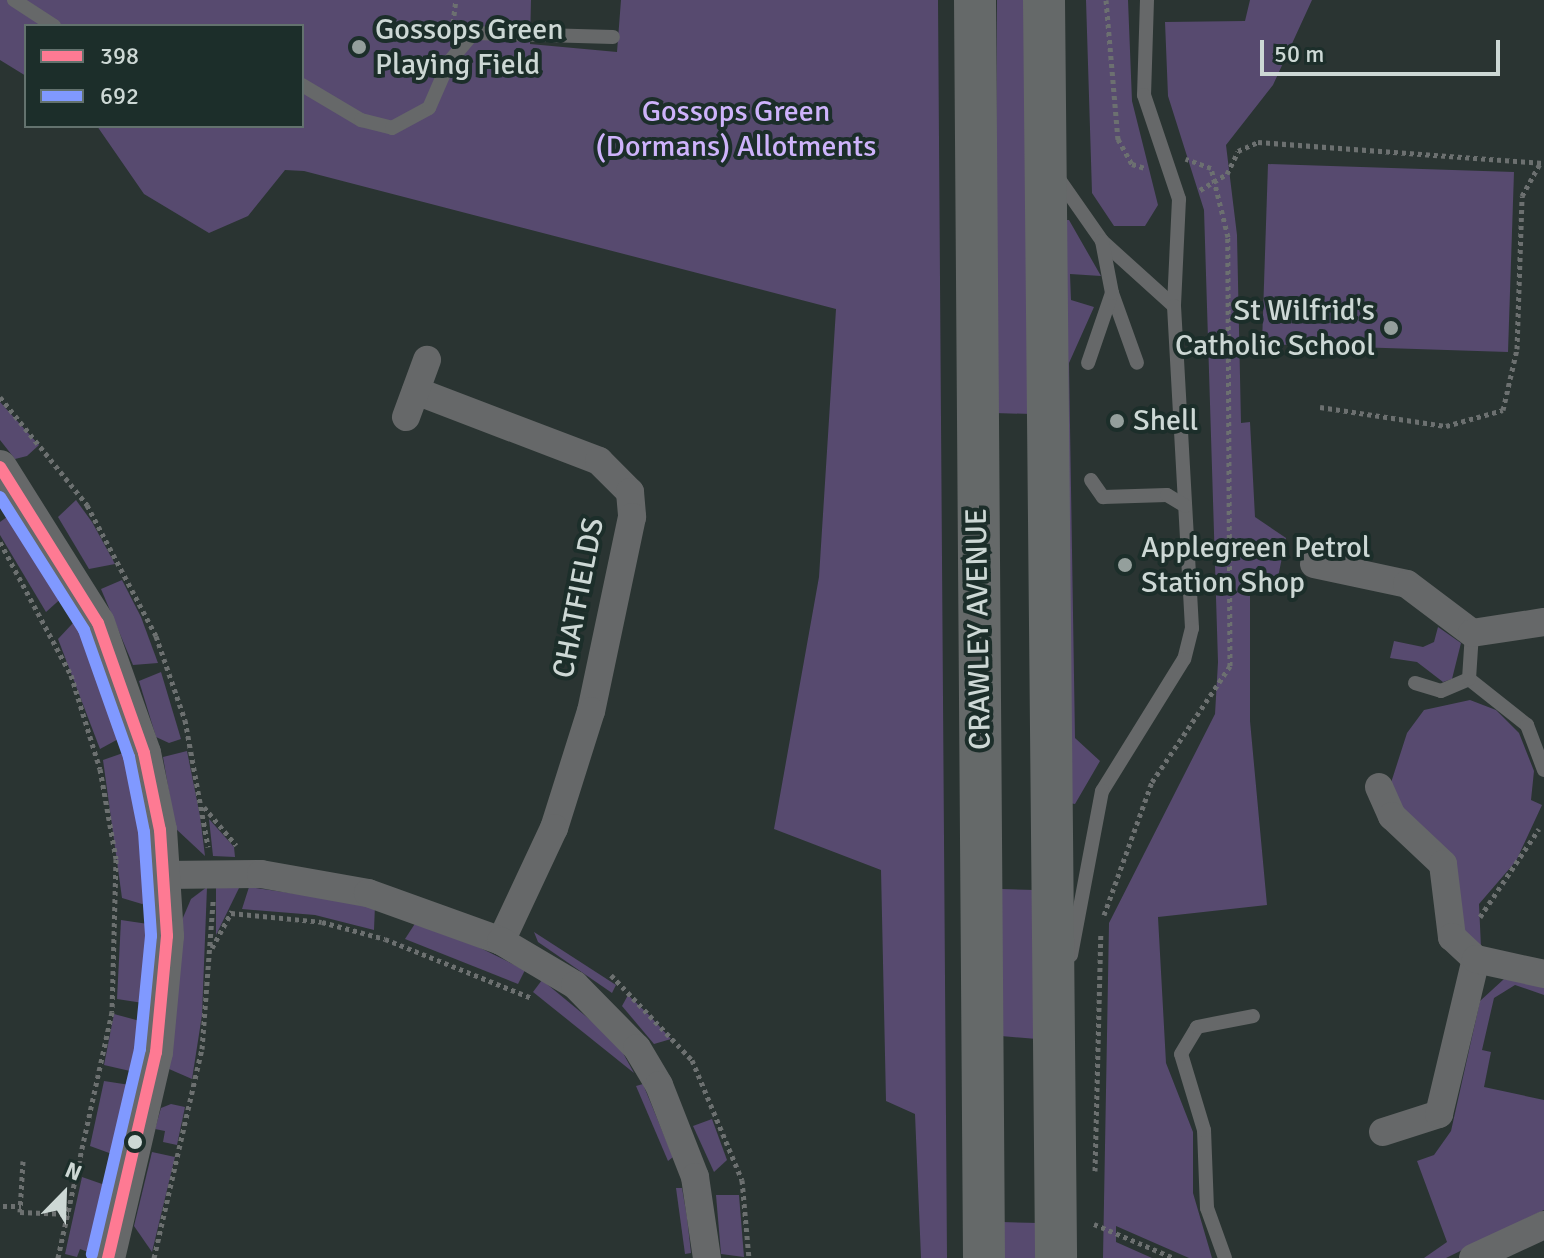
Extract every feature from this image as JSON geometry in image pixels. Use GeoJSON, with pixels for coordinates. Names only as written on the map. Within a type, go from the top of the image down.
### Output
{"type":"FeatureCollection","features":[{"type":"Feature","properties":{"kind":"main road","name":"CRAWLEY AVENUE"},"geometry":{"type":"LineString","coordinates":[[975,0],[984,1258]]}},
{"type":"Feature","properties":{"kind":"main road"},"geometry":{"type":"LineString","coordinates":[[1044,0],[1043,155],[1056,1258]]}},
{"type":"Feature","properties":{"kind":"street","name":"CHATFIELDS"},"geometry":{"type":"LineString","coordinates":[[427,360],[411,404],[599,461],[630,492],[632,517],[591,711],[554,828],[501,941]]}},
{"type":"Feature","properties":{"kind":"street"},"geometry":{"type":"LineString","coordinates":[[0,467],[98,623],[144,753],[164,875],[167,936],[156,1052],[108,1258]]}},
{"type":"Feature","properties":{"kind":"street"},"geometry":{"type":"LineString","coordinates":[[1314,564],[1407,584],[1441,613],[1472,633],[1544,622]]}},
{"type":"Feature","properties":{"kind":"street"},"geometry":{"type":"LineString","coordinates":[[1379,787],[1392,816],[1443,864],[1452,937],[1482,960],[1544,974]]}},
{"type":"Feature","properties":{"kind":"street"},"geometry":{"type":"LineString","coordinates":[[164,875],[318,881],[415,906],[501,941],[575,985],[637,1048],[680,1128],[707,1258]]}},
{"type":"Feature","properties":{"kind":"street"},"geometry":{"type":"LineString","coordinates":[[1383,1132],[1439,1114],[1482,960]]}},
{"type":"Feature","properties":{"kind":"street"},"geometry":{"type":"LineString","coordinates":[[1473,1258],[1544,1225]]}},
{"type":"Feature","properties":{"kind":"lane"},"geometry":{"type":"LineString","coordinates":[[14,0],[51,24]]}},
{"type":"Feature","properties":{"kind":"lane"},"geometry":{"type":"LineString","coordinates":[[1056,1055],[1102,791],[1190,642],[1174,306],[1179,199],[1144,95],[1147,0]]}},
{"type":"Feature","properties":{"kind":"lane"},"geometry":{"type":"LineString","coordinates":[[304,86],[361,120],[392,128],[429,108],[449,62],[473,33],[613,37]]}},
{"type":"Feature","properties":{"kind":"lane"},"geometry":{"type":"LineString","coordinates":[[1043,155],[1102,241],[1174,306]]}},
{"type":"Feature","properties":{"kind":"lane"},"geometry":{"type":"LineString","coordinates":[[1102,241],[1112,293],[1137,363]]}},
{"type":"Feature","properties":{"kind":"lane"},"geometry":{"type":"LineString","coordinates":[[1088,363],[1112,293]]}},
{"type":"Feature","properties":{"kind":"lane"},"geometry":{"type":"LineString","coordinates":[[1140,479],[1154,496]]}},
{"type":"Feature","properties":{"kind":"lane"},"geometry":{"type":"LineString","coordinates":[[1091,480],[1103,497],[1154,496],[1185,506]]}},
{"type":"Feature","properties":{"kind":"lane"},"geometry":{"type":"LineString","coordinates":[[1469,679],[1472,633]]}},
{"type":"Feature","properties":{"kind":"lane"},"geometry":{"type":"LineString","coordinates":[[1415,683],[1441,691],[1469,679]]}},
{"type":"Feature","properties":{"kind":"lane"},"geometry":{"type":"LineString","coordinates":[[1469,679],[1527,725],[1544,770]]}},
{"type":"Feature","properties":{"kind":"lane"},"geometry":{"type":"LineString","coordinates":[[1225,1258],[1207,1208],[1204,1130],[1181,1054],[1197,1027],[1253,1016]]}},
{"type":"Feature","properties":{"kind":"path"},"geometry":{"type":"LineString","coordinates":[[1095,1176],[1101,921],[1152,782],[1230,666],[1228,237],[1216,184],[1203,160],[1145,168],[1123,155],[1106,0]]}},
{"type":"Feature","properties":{"kind":"path"},"geometry":{"type":"LineString","coordinates":[[1179,199],[1216,184],[1238,151],[1258,142],[1543,163],[1522,196],[1517,349],[1503,410],[1446,426],[1320,407]]}},
{"type":"Feature","properties":{"kind":"path"},"geometry":{"type":"LineString","coordinates":[[0,542],[71,675],[100,769],[116,859],[112,1012],[58,1258]]}},
{"type":"Feature","properties":{"kind":"path"},"geometry":{"type":"LineString","coordinates":[[1482,960],[1482,911],[1539,829]]}},
{"type":"Feature","properties":{"kind":"path"},"geometry":{"type":"LineString","coordinates":[[231,913],[322,922],[385,939],[545,1006]]}},
{"type":"Feature","properties":{"kind":"path"},"geometry":{"type":"LineString","coordinates":[[21,1206],[23,1161]]}},
{"type":"Feature","properties":{"kind":"path"},"geometry":{"type":"LineString","coordinates":[[3,1206],[69,1214]]}},
{"type":"Feature","properties":{"kind":"path"},"geometry":{"type":"LineString","coordinates":[[1093,1235],[1094,1208]]}},
{"type":"Feature","properties":{"kind":"path"},"geometry":{"type":"LineString","coordinates":[[1094,1224],[1174,1258]]}},
{"type":"Feature","properties":{"kind":"green space","name":"Gossops Green (Dormans) Allotments"},"geometry":{"type":"Polygon","coordinates":[[[0,0],[531,0],[530,44],[617,52],[621,0],[938,0],[947,1258],[921,1258],[915,1114],[886,1101],[881,870],[774,829],[819,577],[836,309],[304,171],[285,170],[248,216],[209,233],[144,194],[98,128],[304,128],[304,24],[24,24],[24,75],[0,60],[0,0]]]}},
{"type":"Feature","properties":{"kind":"green space"},"geometry":{"type":"Polygon","coordinates":[[[997,0],[1029,0],[1032,414],[994,413],[997,0]]]}},
{"type":"Feature","properties":{"kind":"green space"},"geometry":{"type":"Polygon","coordinates":[[[1086,0],[1128,0],[1132,101],[1158,205],[1145,226],[1114,226],[1092,193],[1086,0]]]}},
{"type":"Feature","properties":{"kind":"green space"},"geometry":{"type":"Polygon","coordinates":[[[1250,0],[1312,0],[1273,85],[1226,145],[1237,235],[1241,423],[1250,422],[1255,517],[1286,538],[1276,587],[1250,582],[1250,721],[1267,905],[1158,917],[1166,1063],[1193,1132],[1193,1193],[1212,1258],[1189,1258],[1116,1226],[1116,1242],[1152,1258],[1103,1258],[1109,923],[1215,714],[1218,662],[1204,210],[1168,96],[1165,22],[1245,21],[1250,0]]]}},
{"type":"Feature","properties":{"kind":"green space"},"geometry":{"type":"Polygon","coordinates":[[[1268,164],[1514,172],[1508,352],[1262,344],[1268,164]]]}},
{"type":"Feature","properties":{"kind":"green space"},"geometry":{"type":"Polygon","coordinates":[[[1060,220],[1069,220],[1101,276],[1070,274],[1071,300],[1094,307],[1069,363],[1075,738],[1100,761],[1075,804],[1064,802],[1060,220]]]}},
{"type":"Feature","properties":{"kind":"green space"},"geometry":{"type":"Polygon","coordinates":[[[0,402],[39,445],[27,456],[15,459],[0,440],[0,402]]]}},
{"type":"Feature","properties":{"kind":"green space"},"geometry":{"type":"Polygon","coordinates":[[[76,500],[115,564],[89,569],[58,517],[76,500]]]}},
{"type":"Feature","properties":{"kind":"green space"},"geometry":{"type":"Polygon","coordinates":[[[11,514],[65,595],[46,612],[0,535],[0,522],[11,514]]]}},
{"type":"Feature","properties":{"kind":"green space"},"geometry":{"type":"Polygon","coordinates":[[[122,580],[141,617],[158,663],[133,665],[101,589],[122,580]]]}},
{"type":"Feature","properties":{"kind":"green space"},"geometry":{"type":"Polygon","coordinates":[[[73,623],[81,625],[122,737],[100,749],[58,639],[73,623]]]}},
{"type":"Feature","properties":{"kind":"green space"},"geometry":{"type":"Polygon","coordinates":[[[1438,627],[1461,643],[1452,679],[1443,682],[1417,662],[1390,658],[1394,641],[1423,647],[1434,642],[1438,627]]]}},
{"type":"Feature","properties":{"kind":"green space"},"geometry":{"type":"Polygon","coordinates":[[[161,672],[181,739],[169,743],[156,737],[139,681],[161,672]]]}},
{"type":"Feature","properties":{"kind":"green space"},"geometry":{"type":"Polygon","coordinates":[[[1470,700],[1496,710],[1519,733],[1534,771],[1531,800],[1542,805],[1516,861],[1479,904],[1481,947],[1464,935],[1452,859],[1414,825],[1389,789],[1407,733],[1424,710],[1470,700]]]}},
{"type":"Feature","properties":{"kind":"green space"},"geometry":{"type":"Polygon","coordinates":[[[187,751],[205,856],[175,828],[163,757],[187,751]]]}},
{"type":"Feature","properties":{"kind":"green space"},"geometry":{"type":"Polygon","coordinates":[[[123,753],[141,819],[148,902],[142,904],[122,898],[103,760],[123,753]]]}},
{"type":"Feature","properties":{"kind":"green space"},"geometry":{"type":"Polygon","coordinates":[[[209,819],[234,847],[235,857],[213,856],[209,819]]]}},
{"type":"Feature","properties":{"kind":"green space"},"geometry":{"type":"Polygon","coordinates":[[[216,885],[240,886],[216,935],[216,885]]]}},
{"type":"Feature","properties":{"kind":"green space"},"geometry":{"type":"Polygon","coordinates":[[[207,887],[202,1015],[192,1079],[169,1069],[182,920],[191,899],[207,887]]]}},
{"type":"Feature","properties":{"kind":"green space"},"geometry":{"type":"Polygon","coordinates":[[[249,887],[375,905],[374,930],[315,915],[242,909],[249,887]]]}},
{"type":"Feature","properties":{"kind":"green space"},"geometry":{"type":"Polygon","coordinates":[[[1001,889],[1035,890],[1037,1039],[1001,1036],[1001,889]]]}},
{"type":"Feature","properties":{"kind":"green space"},"geometry":{"type":"Polygon","coordinates":[[[121,920],[148,924],[143,1003],[117,999],[121,920]]]}},
{"type":"Feature","properties":{"kind":"green space"},"geometry":{"type":"Polygon","coordinates":[[[416,922],[458,937],[525,970],[518,984],[405,939],[416,922]]]}},
{"type":"Feature","properties":{"kind":"green space"},"geometry":{"type":"Polygon","coordinates":[[[534,932],[616,985],[612,993],[538,942],[534,932]]]}},
{"type":"Feature","properties":{"kind":"green space"},"geometry":{"type":"Polygon","coordinates":[[[1504,979],[1544,985],[1544,995],[1515,985],[1494,998],[1482,1050],[1491,1052],[1484,1087],[1544,1100],[1544,1210],[1446,1258],[1424,1258],[1447,1242],[1417,1161],[1434,1155],[1451,1131],[1480,1001],[1504,979]]]}},
{"type":"Feature","properties":{"kind":"green space"},"geometry":{"type":"Polygon","coordinates":[[[542,980],[617,1042],[634,1073],[533,992],[542,980]]]}},
{"type":"Feature","properties":{"kind":"green space"},"geometry":{"type":"Polygon","coordinates":[[[628,995],[671,1039],[654,1044],[622,1006],[628,995]]]}},
{"type":"Feature","properties":{"kind":"green space"},"geometry":{"type":"Polygon","coordinates":[[[114,1014],[140,1021],[130,1071],[104,1065],[114,1014]]]}},
{"type":"Feature","properties":{"kind":"green space"},"geometry":{"type":"Polygon","coordinates":[[[104,1081],[130,1085],[112,1154],[90,1146],[104,1081]]]}},
{"type":"Feature","properties":{"kind":"green space"},"geometry":{"type":"Polygon","coordinates":[[[643,1084],[673,1157],[668,1161],[636,1086],[643,1084]]]}},
{"type":"Feature","properties":{"kind":"green space"},"geometry":{"type":"Polygon","coordinates":[[[171,1104],[185,1107],[177,1145],[163,1142],[165,1131],[155,1129],[161,1108],[171,1104]]]}},
{"type":"Feature","properties":{"kind":"green space"},"geometry":{"type":"Polygon","coordinates":[[[712,1119],[727,1160],[714,1172],[693,1126],[712,1119]]]}},
{"type":"Feature","properties":{"kind":"green space"},"geometry":{"type":"Polygon","coordinates":[[[152,1152],[175,1157],[152,1252],[134,1226],[152,1152]]]}},
{"type":"Feature","properties":{"kind":"green space"},"geometry":{"type":"Polygon","coordinates":[[[82,1177],[105,1185],[88,1252],[80,1249],[77,1257],[65,1254],[82,1177]]]}},
{"type":"Feature","properties":{"kind":"green space"},"geometry":{"type":"Polygon","coordinates":[[[676,1188],[682,1188],[691,1253],[685,1254],[676,1188]]]}},
{"type":"Feature","properties":{"kind":"green space"},"geometry":{"type":"Polygon","coordinates":[[[716,1195],[739,1195],[744,1257],[721,1254],[716,1195]]]}},
{"type":"Feature","properties":{"kind":"green space"},"geometry":{"type":"Polygon","coordinates":[[[1002,1222],[1039,1223],[1039,1258],[1002,1258],[1002,1222]]]}},
{"type":"Feature","properties":{"kind":"transit line","name":"398"},"geometry":{"type":"LineString","coordinates":[[0,467],[98,623],[144,753],[160,830],[167,936],[156,1052],[108,1258]]}},
{"type":"Feature","properties":{"kind":"transit line","name":"692"},"geometry":{"type":"LineString","coordinates":[[0,497],[84,630],[129,757],[144,832],[151,936],[140,1049],[92,1254]]}},
{"type":"Feature","properties":{"kind":"place","name":"Gossops Green Playing Field"},"geometry":{"type":"Point","coordinates":[359,47]}},
{"type":"Feature","properties":{"kind":"place","name":"St Wilfrid's Catholic School"},"geometry":{"type":"Point","coordinates":[1391,328]}},
{"type":"Feature","properties":{"kind":"place","name":"Shell"},"geometry":{"type":"Point","coordinates":[1117,421]}},
{"type":"Feature","properties":{"kind":"place","name":"Applegreen Petrol Station Shop"},"geometry":{"type":"Point","coordinates":[1125,565]}}]}
